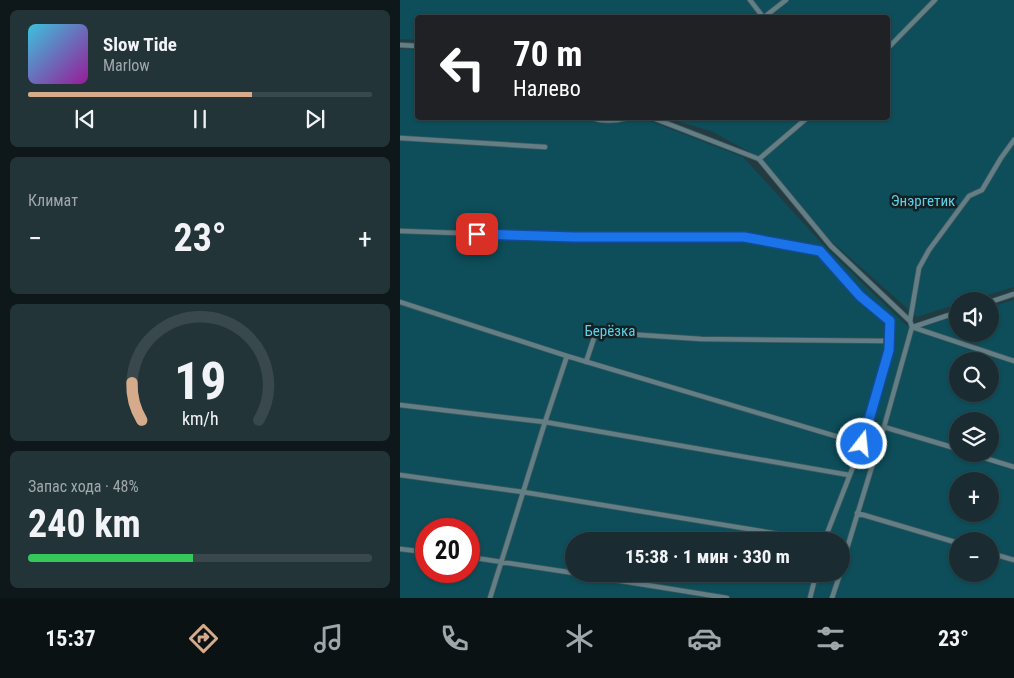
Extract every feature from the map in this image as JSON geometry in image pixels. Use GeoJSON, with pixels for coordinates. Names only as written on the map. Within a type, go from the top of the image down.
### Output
{"type":"FeatureCollection","features":[{"type":"Feature","properties":{"kind":"lane"},"geometry":{"type":"LineString","coordinates":[[750,0],[761,15]]}},
{"type":"Feature","properties":{"kind":"lane"},"geometry":{"type":"LineString","coordinates":[[766,15],[786,0]]}},
{"type":"Feature","properties":{"kind":"lane"},"geometry":{"type":"LineString","coordinates":[[890,46],[935,0]]}},
{"type":"Feature","properties":{"kind":"lane"},"geometry":{"type":"LineString","coordinates":[[400,45],[415,46]]}},
{"type":"Feature","properties":{"kind":"lane"},"geometry":{"type":"LineString","coordinates":[[598,120],[618,120]]}},
{"type":"Feature","properties":{"kind":"lane"},"geometry":{"type":"LineString","coordinates":[[658,120],[759,159],[831,246],[910,321],[912,327],[850,537]]}},
{"type":"Feature","properties":{"kind":"lane"},"geometry":{"type":"LineString","coordinates":[[759,159],[805,120]]}},
{"type":"Feature","properties":{"kind":"lane"},"geometry":{"type":"LineString","coordinates":[[400,138],[545,147]]}},
{"type":"Feature","properties":{"kind":"lane"},"geometry":{"type":"LineString","coordinates":[[910,321],[920,268],[929,250],[969,196],[982,190],[1014,140]]}},
{"type":"Feature","properties":{"kind":"lane"},"geometry":{"type":"LineString","coordinates":[[400,231],[574,237],[744,237],[820,251],[860,296],[890,321],[889,350],[862,444],[827,532]]}},
{"type":"Feature","properties":{"kind":"lane"},"geometry":{"type":"LineString","coordinates":[[999,299],[1014,294]]}},
{"type":"Feature","properties":{"kind":"lane"},"geometry":{"type":"LineString","coordinates":[[400,302],[586,362],[862,444]]}},
{"type":"Feature","properties":{"kind":"lane"},"geometry":{"type":"LineString","coordinates":[[912,327],[949,315]]}},
{"type":"Feature","properties":{"kind":"lane"},"geometry":{"type":"LineString","coordinates":[[912,327],[1014,361]]}},
{"type":"Feature","properties":{"kind":"lane"},"geometry":{"type":"LineString","coordinates":[[586,362],[596,332],[701,339],[889,341]]}},
{"type":"Feature","properties":{"kind":"lane"},"geometry":{"type":"LineString","coordinates":[[490,598],[544,422],[567,356]]}},
{"type":"Feature","properties":{"kind":"lane"},"geometry":{"type":"LineString","coordinates":[[400,405],[544,422],[849,475]]}},
{"type":"Feature","properties":{"kind":"lane"},"geometry":{"type":"LineString","coordinates":[[884,427],[949,447]]}},
{"type":"Feature","properties":{"kind":"lane"},"geometry":{"type":"LineString","coordinates":[[998,462],[1014,467]]}},
{"type":"Feature","properties":{"kind":"lane"},"geometry":{"type":"LineString","coordinates":[[400,475],[523,492],[768,532]]}},
{"type":"Feature","properties":{"kind":"lane"},"geometry":{"type":"LineString","coordinates":[[857,513],[949,540]]}},
{"type":"Feature","properties":{"kind":"lane"},"geometry":{"type":"LineString","coordinates":[[400,549],[415,551]]}},
{"type":"Feature","properties":{"kind":"lane"},"geometry":{"type":"LineString","coordinates":[[999,556],[1014,560]]}},
{"type":"Feature","properties":{"kind":"lane"},"geometry":{"type":"LineString","coordinates":[[480,558],[565,572]]}},
{"type":"Feature","properties":{"kind":"lane"},"geometry":{"type":"LineString","coordinates":[[628,582],[727,598]]}},
{"type":"Feature","properties":{"kind":"lane"},"geometry":{"type":"LineString","coordinates":[[810,598],[814,582]]}},
{"type":"Feature","properties":{"kind":"lane"},"geometry":{"type":"LineString","coordinates":[[832,598],[837,582]]}},
{"type":"Feature","properties":{"kind":"green space","name":"Энэргетик"},"geometry":{"type":"Polygon","coordinates":[[[400,0],[1014,0],[1014,287],[997,292],[949,292],[949,307],[917,317],[831,241],[755,155],[711,131],[673,120],[890,120],[890,15],[415,15],[415,40],[400,39],[400,0]]]}},
{"type":"Feature","properties":{"kind":"green space","name":"Берёзка"},"geometry":{"type":"Polygon","coordinates":[[[400,49],[415,50],[415,120],[647,120],[743,157],[827,249],[907,326],[911,322],[918,327],[949,318],[949,342],[999,342],[999,304],[1014,300],[1014,598],[400,598],[400,49]]]}},
{"type":"Feature","properties":{"kind":"route"},"geometry":{"type":"LineString","coordinates":[[477,234],[574,237],[744,237],[820,251],[860,296],[890,321],[889,350],[862,444]]}}]}
